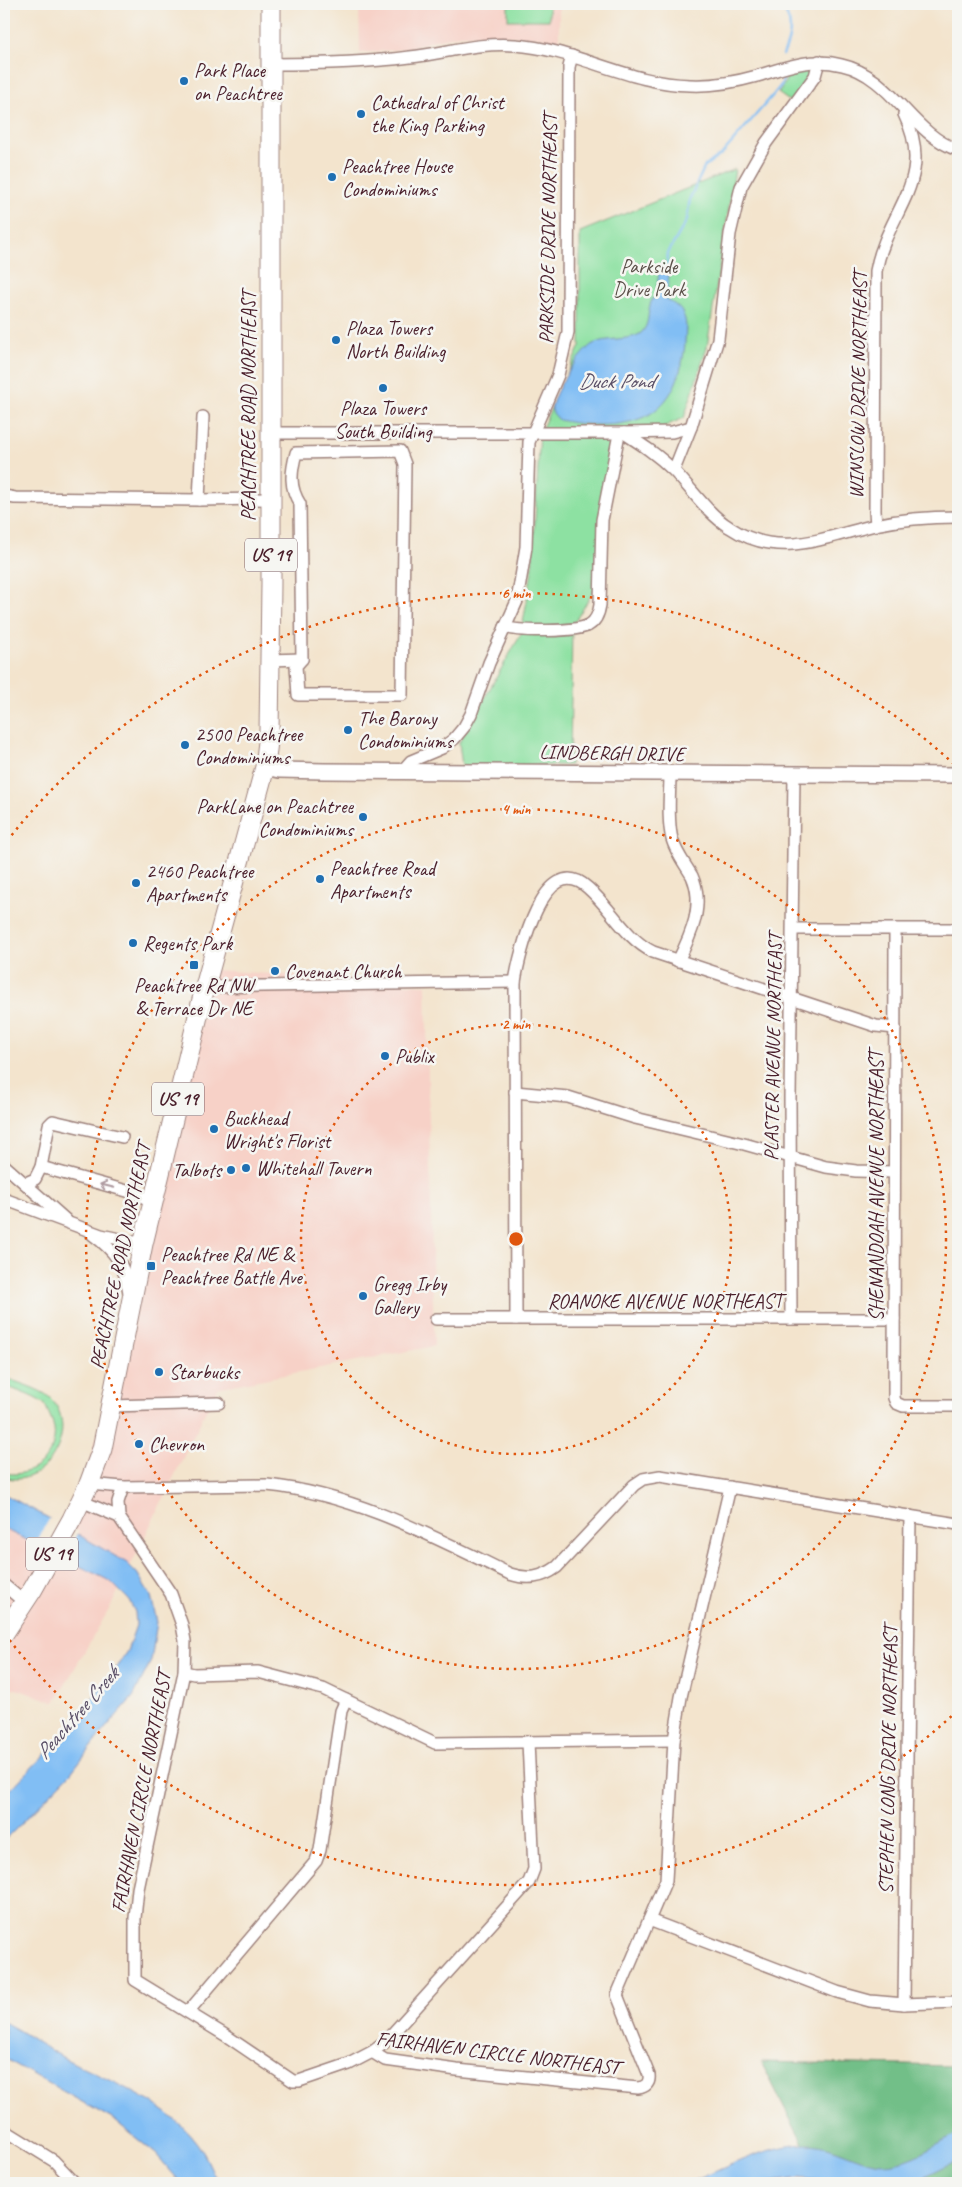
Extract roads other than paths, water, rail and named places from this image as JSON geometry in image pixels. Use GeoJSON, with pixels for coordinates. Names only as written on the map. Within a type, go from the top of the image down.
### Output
{"type":"FeatureCollection","features":[{"type":"Feature","properties":{"kind":"highway","name":"PEACHTREE ROAD NORTHEAST"},"geometry":{"type":"LineString","coordinates":[[4,1633],[72,1519],[102,1449],[143,1244],[205,987],[265,767],[270,733],[271,4]]}},
{"type":"Feature","properties":{"kind":"main road","name":"LINDBERGH DRIVE"},"geometry":{"type":"LineString","coordinates":[[265,767],[279,770],[958,775]]}},
{"type":"Feature","properties":{"kind":"street"},"geometry":{"type":"LineString","coordinates":[[271,64],[374,62],[472,46],[497,44],[534,46],[643,79],[690,85],[734,82],[794,64],[819,62],[842,65],[864,73],[882,86],[933,137],[958,150]]}},
{"type":"Feature","properties":{"kind":"street","name":"PARKSIDE DRIVE NORTHEAST"},"geometry":{"type":"LineString","coordinates":[[403,770],[411,761],[442,748],[464,727],[471,714],[488,663],[517,601],[524,565],[528,504],[528,450],[532,434],[558,375],[568,332],[569,67],[572,56]]}},
{"type":"Feature","properties":{"kind":"street"},"geometry":{"type":"LineString","coordinates":[[674,470],[691,427],[718,338],[730,234],[741,186],[766,143],[816,76],[819,62]]}},
{"type":"Feature","properties":{"kind":"street","name":"WINSLOW DRIVE NORTHEAST"},"geometry":{"type":"LineString","coordinates":[[876,525],[876,271],[884,241],[910,189],[916,164],[913,137],[901,106]]}},
{"type":"Feature","properties":{"kind":"street"},"geometry":{"type":"LineString","coordinates":[[199,500],[204,417]]}},
{"type":"Feature","properties":{"kind":"street"},"geometry":{"type":"LineString","coordinates":[[270,433],[621,433],[672,432],[691,427]]}},
{"type":"Feature","properties":{"kind":"street"},"geometry":{"type":"LineString","coordinates":[[365,452],[368,433]]}},
{"type":"Feature","properties":{"kind":"street"},"geometry":{"type":"LineString","coordinates":[[386,452],[388,433]]}},
{"type":"Feature","properties":{"kind":"street"},"geometry":{"type":"LineString","coordinates":[[621,433],[650,449],[674,470],[727,526],[746,537],[764,543],[801,544],[906,519],[958,517]]}},
{"type":"Feature","properties":{"kind":"street"},"geometry":{"type":"LineString","coordinates":[[505,627],[519,630],[579,628],[589,625],[597,616],[600,605],[602,520],[621,433]]}},
{"type":"Feature","properties":{"kind":"street"},"geometry":{"type":"LineString","coordinates":[[400,451],[405,464],[402,695],[298,695],[296,666],[302,659],[300,504],[292,492],[291,471],[296,453],[365,452],[400,451]]}},
{"type":"Feature","properties":{"kind":"street"},"geometry":{"type":"LineString","coordinates":[[4,496],[199,500],[270,499]]}},
{"type":"Feature","properties":{"kind":"street"},"geometry":{"type":"LineString","coordinates":[[270,660],[302,659]]}},
{"type":"Feature","properties":{"kind":"street"},"geometry":{"type":"LineString","coordinates":[[670,774],[672,838],[692,878],[697,897],[694,927],[678,961]]}},
{"type":"Feature","properties":{"kind":"street","name":"PLASTER AVENUE NORTHEAST"},"geometry":{"type":"LineString","coordinates":[[791,1319],[794,774]]}},
{"type":"Feature","properties":{"kind":"street"},"geometry":{"type":"LineString","coordinates":[[516,1320],[516,982],[521,954],[538,907],[550,887],[564,880],[577,880],[587,886],[642,947],[678,961],[876,1026],[895,1028]]}},
{"type":"Feature","properties":{"kind":"street"},"geometry":{"type":"LineString","coordinates":[[793,929],[958,929]]}},
{"type":"Feature","properties":{"kind":"street","name":"SHENANDOAH AVENUE NORTHEAST"},"geometry":{"type":"LineString","coordinates":[[895,929],[894,1398],[896,1403],[903,1406],[958,1406]]}},
{"type":"Feature","properties":{"kind":"street"},"geometry":{"type":"LineString","coordinates":[[205,987],[516,982]]}},
{"type":"Feature","properties":{"kind":"street"},"geometry":{"type":"LineString","coordinates":[[515,1092],[568,1097],[634,1118],[841,1170],[894,1172]]}},
{"type":"Feature","properties":{"kind":"street"},"geometry":{"type":"LineString","coordinates":[[26,1183],[35,1179],[41,1167],[49,1125],[53,1121],[122,1137]]}},
{"type":"Feature","properties":{"kind":"street"},"geometry":{"type":"LineString","coordinates":[[4,1166],[72,1224]]}},
{"type":"Feature","properties":{"kind":"street"},"geometry":{"type":"LineString","coordinates":[[41,1167],[134,1193],[154,1202]]}},
{"type":"Feature","properties":{"kind":"street"},"geometry":{"type":"LineString","coordinates":[[4,1199],[84,1229],[143,1244]]}},
{"type":"Feature","properties":{"kind":"street"},"geometry":{"type":"LineString","coordinates":[[84,1229],[106,1245],[116,1256],[125,1272],[131,1303]]}},
{"type":"Feature","properties":{"kind":"street","name":"ROANOKE AVENUE NORTHEAST"},"geometry":{"type":"LineString","coordinates":[[436,1320],[894,1319]]}},
{"type":"Feature","properties":{"kind":"street"},"geometry":{"type":"LineString","coordinates":[[111,1406],[219,1403]]}},
{"type":"Feature","properties":{"kind":"street"},"geometry":{"type":"LineString","coordinates":[[85,1492],[123,1487],[267,1485],[290,1487],[386,1515],[510,1574],[528,1578],[544,1575],[557,1567],[634,1485],[643,1478],[660,1476],[958,1524]]}},
{"type":"Feature","properties":{"kind":"street"},"geometry":{"type":"LineString","coordinates":[[118,1517],[118,1502],[123,1487]]}},
{"type":"Feature","properties":{"kind":"street","name":"FAIRHAVEN CIRCLE NORTHEAST"},"geometry":{"type":"LineString","coordinates":[[118,1517],[157,1572],[178,1609],[185,1641],[184,1672],[138,1889],[135,1918],[134,1975],[138,1983],[188,2012],[293,2081],[299,2081],[349,2064],[372,2052],[385,2060],[457,2070],[643,2088],[648,2083],[649,2075],[618,2002],[617,1995],[666,1880],[674,1740],[681,1697],[730,1488]]}},
{"type":"Feature","properties":{"kind":"street"},"geometry":{"type":"LineString","coordinates":[[85,1492],[118,1517]]}},
{"type":"Feature","properties":{"kind":"street","name":"STEPHEN LONG DRIVE NORTHEAST"},"geometry":{"type":"LineString","coordinates":[[904,2004],[910,1516]]}},
{"type":"Feature","properties":{"kind":"street"},"geometry":{"type":"LineString","coordinates":[[4,1585],[28,1595]]}},
{"type":"Feature","properties":{"kind":"street"},"geometry":{"type":"LineString","coordinates":[[184,1672],[194,1674],[258,1672],[323,1689],[435,1743],[674,1740]]}},
{"type":"Feature","properties":{"kind":"street"},"geometry":{"type":"LineString","coordinates":[[188,2012],[316,1861],[320,1850],[341,1711],[346,1700]]}},
{"type":"Feature","properties":{"kind":"street"},"geometry":{"type":"LineString","coordinates":[[372,2052],[392,2035],[532,1878],[534,1869],[528,1742]]}},
{"type":"Feature","properties":{"kind":"street"},"geometry":{"type":"LineString","coordinates":[[649,1920],[837,1992],[870,2001],[904,2004],[958,2002]]}},
{"type":"Feature","properties":{"kind":"street"},"geometry":{"type":"LineString","coordinates":[[4,2130],[54,2161],[74,2183]]}},
{"type":"Feature","properties":{"kind":"water","name":"Duck Pond"},"geometry":{"type":"Polygon","coordinates":[[[667,266],[670,268],[666,299],[676,305],[682,312],[685,318],[686,329],[684,354],[679,374],[666,400],[650,414],[629,422],[593,425],[559,420],[552,411],[552,405],[566,375],[581,355],[593,344],[605,340],[632,337],[644,330],[650,305],[657,288],[660,268],[667,266]]]}},
{"type":"Feature","properties":{"kind":"water"},"geometry":{"type":"Polygon","coordinates":[[[4,1494],[127,1563],[137,1573],[151,1596],[157,1622],[151,1661],[133,1697],[103,1731],[70,1774],[4,1841],[4,1796],[62,1737],[116,1668],[127,1651],[136,1625],[135,1612],[129,1600],[110,1581],[4,1529],[4,1494]]]}},
{"type":"Feature","properties":{"kind":"water"},"geometry":{"type":"Polygon","coordinates":[[[4,2022],[58,2055],[141,2096],[159,2107],[190,2135],[203,2152],[218,2183],[181,2183],[156,2154],[114,2120],[4,2058],[4,2022]]]}},
{"type":"Feature","properties":{"kind":"water"},"geometry":{"type":"Polygon","coordinates":[[[958,2134],[958,2160],[911,2183],[841,2183],[799,2178],[766,2183],[688,2183],[744,2159],[789,2146],[813,2144],[881,2164],[916,2156],[958,2134]]]}},
{"type":"Feature","properties":{"kind":"waterway"},"geometry":{"type":"LineString","coordinates":[[779,4],[787,16],[790,28],[790,34],[783,55]]}},
{"type":"Feature","properties":{"kind":"waterway"},"geometry":{"type":"LineString","coordinates":[[667,266],[668,253],[687,220],[690,198],[705,166],[722,154],[774,94],[782,84],[783,73]]}},
{"type":"Feature","properties":{"kind":"place","name":"Park Place on Peachtree"},"geometry":{"type":"Point","coordinates":[184,81]}},
{"type":"Feature","properties":{"kind":"place","name":"Cathedral of Christ the King Parking"},"geometry":{"type":"Point","coordinates":[361,114]}},
{"type":"Feature","properties":{"kind":"place","name":"Peachtree House Condominiums"},"geometry":{"type":"Point","coordinates":[332,177]}},
{"type":"Feature","properties":{"kind":"place","name":"Plaza Towers North Building"},"geometry":{"type":"Point","coordinates":[336,340]}},
{"type":"Feature","properties":{"kind":"place","name":"Plaza Towers South Building"},"geometry":{"type":"Point","coordinates":[383,388]}},
{"type":"Feature","properties":{"kind":"place","name":"The Barony Condominiums"},"geometry":{"type":"Point","coordinates":[348,730]}},
{"type":"Feature","properties":{"kind":"place","name":"2500 Peachtree Condominiums"},"geometry":{"type":"Point","coordinates":[185,745]}},
{"type":"Feature","properties":{"kind":"place","name":"ParkLane on Peachtree Condominiums"},"geometry":{"type":"Point","coordinates":[363,817]}},
{"type":"Feature","properties":{"kind":"place","name":"Peachtree Road Apartments"},"geometry":{"type":"Point","coordinates":[320,879]}},
{"type":"Feature","properties":{"kind":"place","name":"2460 Peachtree Apartments"},"geometry":{"type":"Point","coordinates":[136,883]}},
{"type":"Feature","properties":{"kind":"place","name":"Regents Park"},"geometry":{"type":"Point","coordinates":[133,943]}},
{"type":"Feature","properties":{"kind":"place","name":"Peachtree Rd NW & Terrace Dr NE"},"geometry":{"type":"Point","coordinates":[194,965]}},
{"type":"Feature","properties":{"kind":"place","name":"Covenant Church"},"geometry":{"type":"Point","coordinates":[275,971]}},
{"type":"Feature","properties":{"kind":"place","name":"Publix"},"geometry":{"type":"Point","coordinates":[385,1056]}},
{"type":"Feature","properties":{"kind":"place","name":"Buckhead Wright's Florist"},"geometry":{"type":"Point","coordinates":[214,1129]}},
{"type":"Feature","properties":{"kind":"place","name":"Whitehall Tavern"},"geometry":{"type":"Point","coordinates":[246,1168]}},
{"type":"Feature","properties":{"kind":"place","name":"Talbots"},"geometry":{"type":"Point","coordinates":[231,1170]}},
{"type":"Feature","properties":{"kind":"place","name":"Peachtree Rd NE & Peachtree Battle Ave"},"geometry":{"type":"Point","coordinates":[151,1266]}},
{"type":"Feature","properties":{"kind":"place","name":"Gregg Irby Gallery"},"geometry":{"type":"Point","coordinates":[363,1296]}},
{"type":"Feature","properties":{"kind":"place","name":"Starbucks"},"geometry":{"type":"Point","coordinates":[159,1372]}},
{"type":"Feature","properties":{"kind":"place","name":"Chevron"},"geometry":{"type":"Point","coordinates":[139,1444]}},
{"type":"Feature","properties":{"kind":"park label","name":"Parkside Drive Park"},"geometry":{"type":"Point","coordinates":[649,278]}},
{"type":"Feature","properties":{"kind":"water label","name":"Peachtree Creek"},"geometry":{"type":"Point","coordinates":[77,1713]}}]}
